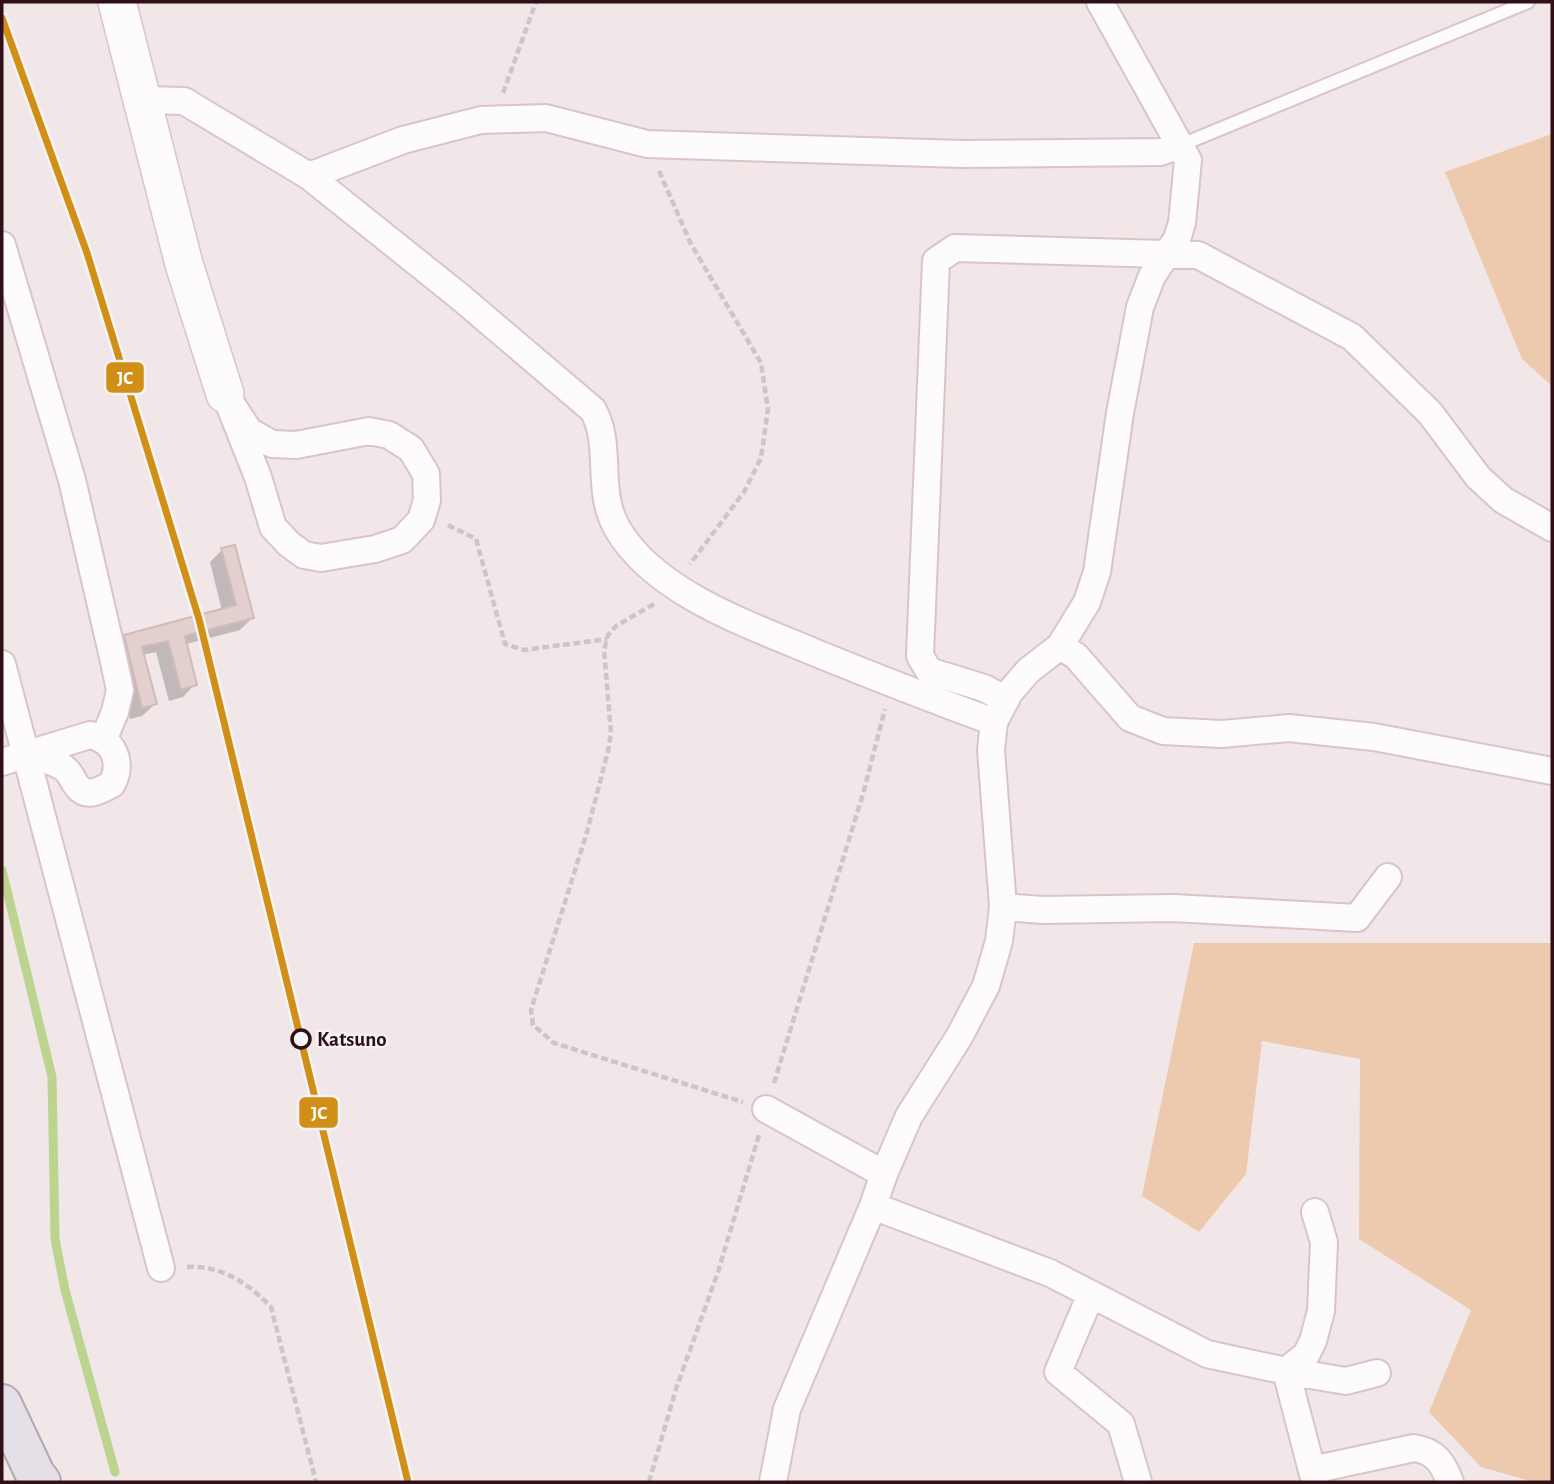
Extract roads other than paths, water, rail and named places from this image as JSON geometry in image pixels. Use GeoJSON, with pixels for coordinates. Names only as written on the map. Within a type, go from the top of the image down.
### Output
{"type":"FeatureCollection","features":[{"type":"Feature","properties":{"kind":"highway"},"geometry":{"type":"LineString","coordinates":[[2,1404],[35,1475],[41,1482]]}},
{"type":"Feature","properties":{"kind":"street"},"geometry":{"type":"LineString","coordinates":[[117,2],[184,264],[225,394],[258,477],[273,527],[304,555],[321,558],[375,549],[402,540],[421,520],[427,500],[426,474],[411,449],[389,435],[369,432],[296,445],[272,444],[249,431],[225,394]]}},
{"type":"Feature","properties":{"kind":"street"},"geometry":{"type":"LineString","coordinates":[[773,1482],[787,1409],[884,1174],[909,1116],[959,1037],[986,986],[999,941],[1003,906],[991,750],[1000,711],[1028,671],[1060,646],[1087,602],[1097,572],[1120,413],[1140,307],[1152,276],[1177,239],[1182,223],[1188,160],[1100,2]]}},
{"type":"Feature","properties":{"kind":"street"},"geometry":{"type":"LineString","coordinates":[[143,100],[184,101],[309,176],[459,296],[593,410],[600,424],[606,506],[630,550],[674,585],[741,622],[893,685],[1000,711]]}},
{"type":"Feature","properties":{"kind":"street"},"geometry":{"type":"LineString","coordinates":[[309,176],[403,140],[481,120],[546,118],[647,144],[961,155],[1160,152],[1181,145]]}},
{"type":"Feature","properties":{"kind":"street"},"geometry":{"type":"LineString","coordinates":[[2,245],[72,480],[120,690],[115,712],[104,738]]}},
{"type":"Feature","properties":{"kind":"street"},"geometry":{"type":"LineString","coordinates":[[1000,711],[984,688],[929,671],[920,656],[936,261],[955,248],[1198,255],[1352,337],[1430,413],[1478,477],[1503,500],[1552,528]]}},
{"type":"Feature","properties":{"kind":"street"},"geometry":{"type":"LineString","coordinates":[[1060,646],[1076,656],[1130,718],[1163,731],[1222,734],[1301,729],[1374,737],[1552,771]]}},
{"type":"Feature","properties":{"kind":"street"},"geometry":{"type":"LineString","coordinates":[[2,664],[161,1268]]}},
{"type":"Feature","properties":{"kind":"street"},"geometry":{"type":"LineString","coordinates":[[2,762],[90,735],[104,738],[113,748],[117,769],[112,784],[98,792],[85,792],[77,787],[73,777],[64,768],[27,755]]}},
{"type":"Feature","properties":{"kind":"street"},"geometry":{"type":"LineString","coordinates":[[1003,906],[1043,910],[1173,908],[1357,918],[1388,877]]}},
{"type":"Feature","properties":{"kind":"street"},"geometry":{"type":"LineString","coordinates":[[766,1110],[884,1174]]}},
{"type":"Feature","properties":{"kind":"street"},"geometry":{"type":"LineString","coordinates":[[873,1206],[1050,1273],[1208,1354],[1346,1381],[1377,1373]]}},
{"type":"Feature","properties":{"kind":"street"},"geometry":{"type":"LineString","coordinates":[[1286,1371],[1306,1355],[1313,1341],[1321,1311],[1324,1242],[1315,1212]]}},
{"type":"Feature","properties":{"kind":"street"},"geometry":{"type":"LineString","coordinates":[[1091,1294],[1058,1372],[1121,1424],[1138,1482]]}},
{"type":"Feature","properties":{"kind":"street"},"geometry":{"type":"LineString","coordinates":[[1286,1371],[1314,1476],[1414,1448],[1427,1450],[1437,1457],[1450,1482]]}},
{"type":"Feature","properties":{"kind":"lane"},"geometry":{"type":"LineString","coordinates":[[1181,145],[1528,2]]}},
{"type":"Feature","properties":{"kind":"waterway"},"geometry":{"type":"LineString","coordinates":[[2,870],[52,1077],[55,1239],[65,1290],[115,1472]]}},
{"type":"Feature","properties":{"kind":"place","name":"Katsuno"},"geometry":{"type":"Point","coordinates":[301,1039]}}]}
